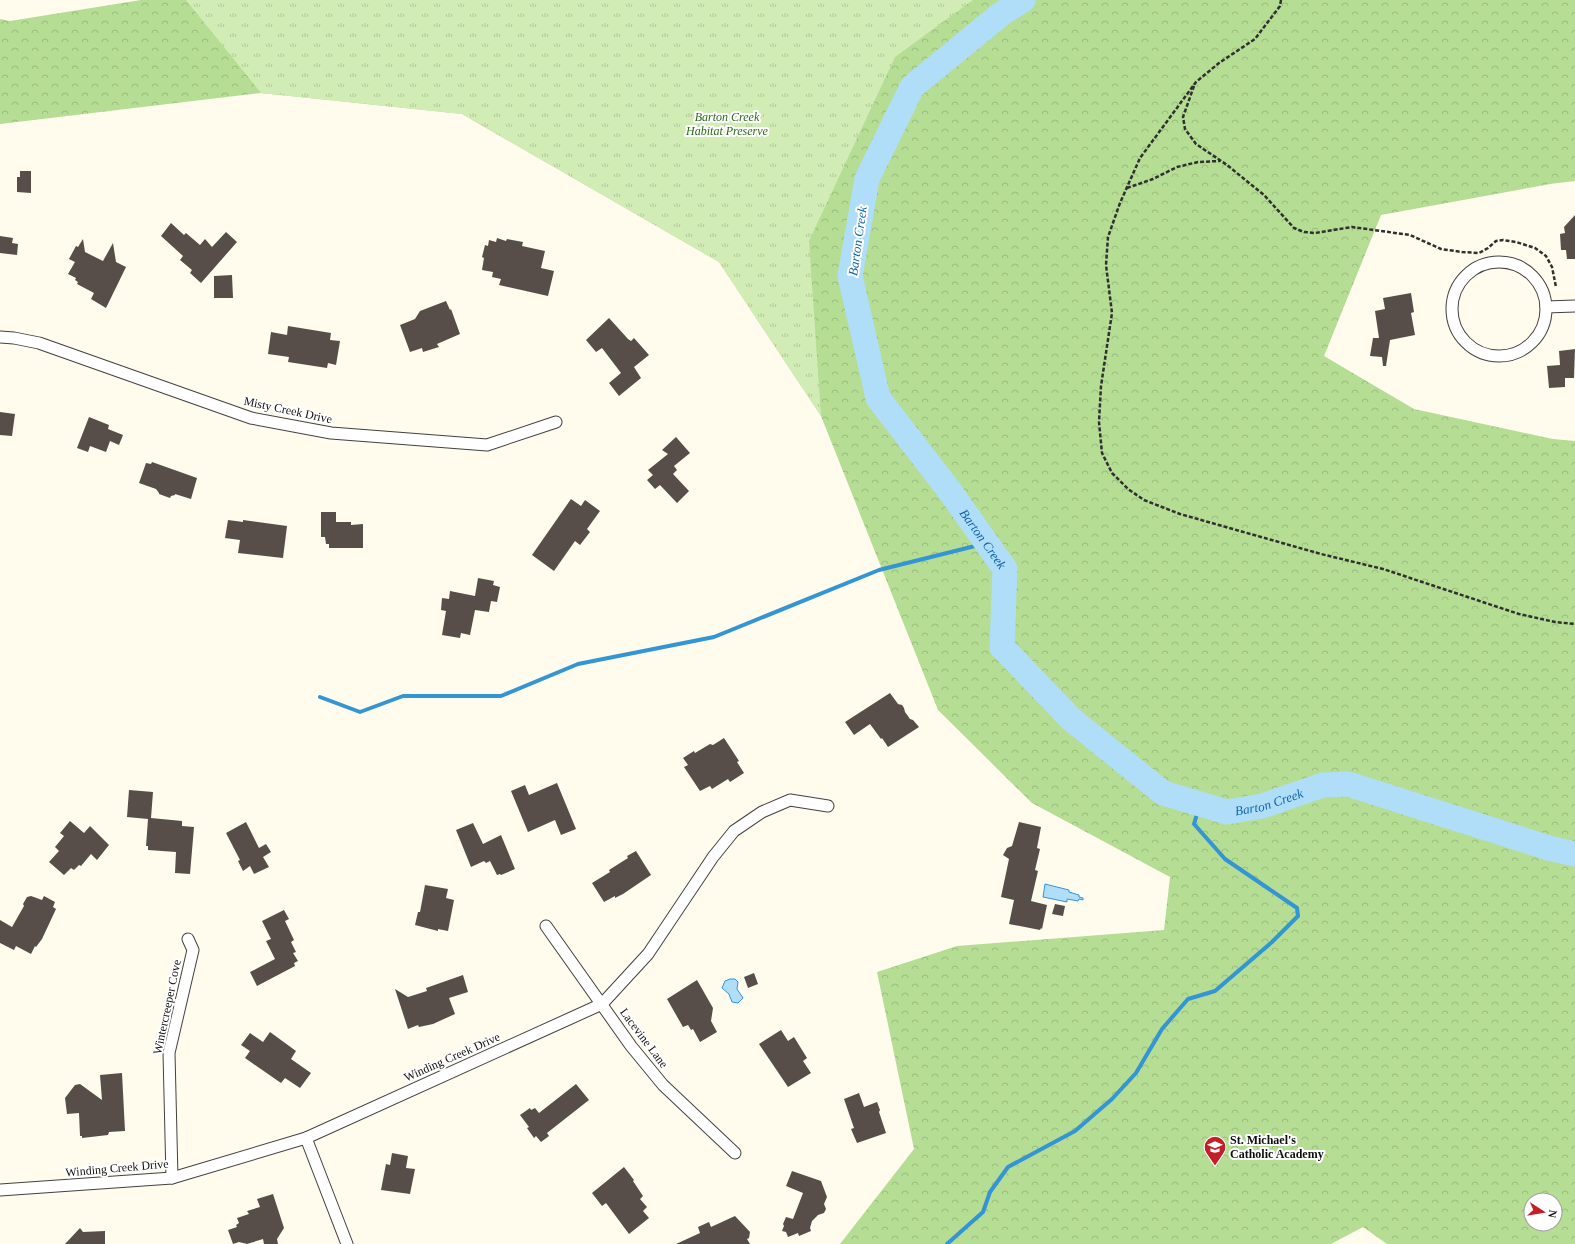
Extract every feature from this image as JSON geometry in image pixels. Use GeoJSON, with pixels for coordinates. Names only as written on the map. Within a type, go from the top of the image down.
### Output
{"type":"FeatureCollection","features":[{"type":"Feature","properties":{"kind":"street"},"geometry":{"type":"LineString","coordinates":[[1494,262],[1509,262],[1524,268],[1535,278],[1543,292],[1546,307],[1544,322],[1537,336],[1532,342],[1513,354],[1497,356],[1482,352],[1469,345],[1459,333],[1453,318],[1453,303],[1457,288],[1466,275],[1479,266],[1494,262]]}},
{"type":"Feature","properties":{"kind":"street"},"geometry":{"type":"LineString","coordinates":[[1546,307],[1575,306]]}},
{"type":"Feature","properties":{"kind":"street","name":"Misty Creek Drive"},"geometry":{"type":"LineString","coordinates":[[0,337],[39,343],[251,418],[331,433],[487,445],[556,422]]}},
{"type":"Feature","properties":{"kind":"street","name":"Winding Creek Drive"},"geometry":{"type":"LineString","coordinates":[[0,1190],[172,1178],[306,1138],[602,1004],[648,954],[713,857],[734,831],[762,812],[790,800],[828,806]]}},
{"type":"Feature","properties":{"kind":"street","name":"Lacevine Lane"},"geometry":{"type":"LineString","coordinates":[[546,926],[631,1046],[662,1085],[735,1153]]}},
{"type":"Feature","properties":{"kind":"street","name":"Wintercreeper Cove"},"geometry":{"type":"LineString","coordinates":[[172,1178],[169,1053],[193,950],[188,940]]}},
{"type":"Feature","properties":{"kind":"street"},"geometry":{"type":"LineString","coordinates":[[306,1138],[347,1244]]}},
{"type":"Feature","properties":{"kind":"path"},"geometry":{"type":"LineString","coordinates":[[1281,0],[1280,6],[1255,39],[1220,63],[1196,82],[1140,158],[1120,203],[1108,237],[1106,265],[1112,313],[1101,386],[1099,422],[1102,453],[1112,473],[1128,489],[1144,500],[1180,514],[1321,554],[1383,569],[1519,614],[1555,622],[1575,624]]}},
{"type":"Feature","properties":{"kind":"path"},"geometry":{"type":"LineString","coordinates":[[1196,82],[1183,117],[1185,129],[1196,144],[1221,161],[1264,195],[1294,228],[1304,232],[1315,233],[1352,227],[1410,235],[1441,249],[1479,253],[1496,241],[1503,240],[1516,242],[1535,248],[1546,256],[1552,267],[1556,287]]}},
{"type":"Feature","properties":{"kind":"path"},"geometry":{"type":"LineString","coordinates":[[1126,189],[1153,179],[1177,166],[1198,162],[1221,161]]}},
{"type":"Feature","properties":{"kind":"green space"},"geometry":{"type":"Polygon","coordinates":[[[141,0],[1575,0],[1575,181],[1550,184],[1381,215],[1324,356],[1414,409],[1553,439],[1575,441],[1575,1244],[1387,1244],[1363,1227],[1331,1244],[840,1244],[914,1149],[877,972],[957,946],[1164,930],[1170,877],[1032,803],[938,710],[821,416],[719,262],[462,114],[261,93],[0,124],[0,19],[10,21],[141,0]]]}},
{"type":"Feature","properties":{"kind":"green space","name":"Barton Creek Habitat Preserve"},"geometry":{"type":"Polygon","coordinates":[[[186,0],[973,0],[895,57],[809,241],[821,416],[719,262],[462,114],[261,93],[186,0]]]}},
{"type":"Feature","properties":{"kind":"water"},"geometry":{"type":"Polygon","coordinates":[[[1045,884],[1069,890],[1069,892],[1079,895],[1079,897],[1083,898],[1083,900],[1079,899],[1078,901],[1067,899],[1067,902],[1043,897],[1045,884]]]}},
{"type":"Feature","properties":{"kind":"water"},"geometry":{"type":"Polygon","coordinates":[[[735,979],[738,982],[737,989],[743,998],[738,1003],[732,1002],[729,994],[722,988],[725,981],[735,979]]]}},
{"type":"Feature","properties":{"kind":"building"},"geometry":{"type":"Polygon","coordinates":[[[20,171],[31,171],[31,193],[17,192],[17,177],[20,177],[20,171]]]}},
{"type":"Feature","properties":{"kind":"building"},"geometry":{"type":"Polygon","coordinates":[[[1575,215],[1575,259],[1567,259],[1566,250],[1561,250],[1560,234],[1565,233],[1564,227],[1575,215]]]}},
{"type":"Feature","properties":{"kind":"building"},"geometry":{"type":"Polygon","coordinates":[[[171,223],[184,235],[186,233],[200,245],[205,239],[212,247],[226,232],[237,242],[201,283],[190,273],[192,270],[180,260],[183,256],[161,236],[171,223]]]}},
{"type":"Feature","properties":{"kind":"building"},"geometry":{"type":"Polygon","coordinates":[[[0,236],[13,238],[12,243],[18,244],[17,255],[0,253],[0,236]]]}},
{"type":"Feature","properties":{"kind":"building"},"geometry":{"type":"Polygon","coordinates":[[[497,238],[506,241],[507,239],[523,242],[522,246],[545,251],[541,268],[554,271],[548,296],[499,285],[501,279],[492,277],[493,272],[482,270],[484,258],[482,257],[485,245],[488,246],[489,240],[496,242],[497,238]]]}},
{"type":"Feature","properties":{"kind":"building"},"geometry":{"type":"Polygon","coordinates":[[[83,239],[85,252],[103,261],[113,243],[116,262],[126,267],[106,308],[91,299],[94,293],[77,284],[78,282],[75,280],[76,278],[68,274],[75,262],[69,259],[76,246],[78,247],[83,239]]]}},
{"type":"Feature","properties":{"kind":"building"},"geometry":{"type":"Polygon","coordinates":[[[232,275],[233,298],[214,298],[214,276],[232,275]]]}},
{"type":"Feature","properties":{"kind":"building"},"geometry":{"type":"Polygon","coordinates":[[[1411,293],[1414,312],[1411,313],[1415,335],[1390,340],[1386,366],[1383,366],[1382,357],[1370,356],[1373,338],[1379,338],[1375,311],[1385,309],[1383,298],[1411,293]]]}},
{"type":"Feature","properties":{"kind":"building"},"geometry":{"type":"Polygon","coordinates":[[[446,301],[450,310],[451,309],[460,334],[437,344],[439,347],[423,352],[422,348],[410,352],[400,325],[415,319],[420,311],[446,301]]]}},
{"type":"Feature","properties":{"kind":"building"},"geometry":{"type":"Polygon","coordinates":[[[609,318],[628,339],[631,341],[634,338],[649,355],[634,367],[641,378],[619,396],[609,383],[621,373],[602,348],[596,352],[586,340],[609,318]]]}},
{"type":"Feature","properties":{"kind":"building"},"geometry":{"type":"Polygon","coordinates":[[[288,326],[331,333],[330,340],[340,341],[336,365],[328,363],[327,368],[288,362],[289,357],[268,354],[271,332],[287,335],[288,326]]]}},
{"type":"Feature","properties":{"kind":"building"},"geometry":{"type":"Polygon","coordinates":[[[1575,349],[1574,378],[1565,378],[1565,387],[1549,388],[1547,366],[1560,365],[1559,351],[1575,349]]]}},
{"type":"Feature","properties":{"kind":"building"},"geometry":{"type":"Polygon","coordinates":[[[0,412],[15,414],[12,436],[0,435],[0,412]]]}},
{"type":"Feature","properties":{"kind":"building"},"geometry":{"type":"Polygon","coordinates":[[[89,417],[109,425],[108,429],[123,435],[119,445],[110,441],[106,452],[90,446],[88,452],[77,448],[89,417]]]}},
{"type":"Feature","properties":{"kind":"building"},"geometry":{"type":"Polygon","coordinates":[[[676,437],[690,453],[674,466],[677,470],[673,474],[689,491],[677,503],[660,485],[655,489],[647,480],[653,475],[648,470],[668,454],[662,450],[676,437]]]}},
{"type":"Feature","properties":{"kind":"building"},"geometry":{"type":"Polygon","coordinates":[[[152,462],[197,478],[191,499],[175,494],[170,498],[159,494],[156,489],[139,483],[146,463],[151,464],[152,462]]]}},
{"type":"Feature","properties":{"kind":"building"},"geometry":{"type":"Polygon","coordinates":[[[571,499],[581,506],[585,500],[600,511],[587,529],[590,532],[580,545],[575,541],[554,571],[532,555],[571,499]]]}},
{"type":"Feature","properties":{"kind":"building"},"geometry":{"type":"Polygon","coordinates":[[[321,512],[336,512],[336,522],[351,522],[351,525],[363,524],[363,548],[329,548],[329,544],[326,544],[325,537],[321,537],[321,512]]]}},
{"type":"Feature","properties":{"kind":"building"},"geometry":{"type":"Polygon","coordinates":[[[228,520],[243,522],[243,520],[287,526],[283,558],[238,553],[240,540],[225,538],[228,520]]]}},
{"type":"Feature","properties":{"kind":"building"},"geometry":{"type":"Polygon","coordinates":[[[478,578],[494,581],[493,585],[500,587],[497,602],[491,601],[489,612],[475,610],[470,635],[461,633],[460,638],[442,635],[446,611],[441,610],[442,598],[449,599],[450,591],[475,596],[478,578]]]}},
{"type":"Feature","properties":{"kind":"building"},"geometry":{"type":"Polygon","coordinates":[[[890,693],[898,704],[902,705],[910,719],[913,720],[919,727],[888,747],[870,724],[854,735],[845,722],[890,693]]]}},
{"type":"Feature","properties":{"kind":"building"},"geometry":{"type":"Polygon","coordinates":[[[724,738],[739,761],[737,762],[744,773],[730,782],[728,779],[712,789],[710,786],[700,791],[684,767],[688,765],[683,758],[710,744],[713,745],[724,738]]]}},
{"type":"Feature","properties":{"kind":"building"},"geometry":{"type":"Polygon","coordinates":[[[557,783],[576,829],[561,835],[555,820],[528,832],[511,791],[525,785],[529,795],[557,783]]]}},
{"type":"Feature","properties":{"kind":"building"},"geometry":{"type":"Polygon","coordinates":[[[129,790],[153,792],[151,818],[182,821],[182,826],[194,827],[190,874],[175,873],[176,852],[148,850],[148,846],[146,846],[148,819],[127,817],[129,790]]]}},
{"type":"Feature","properties":{"kind":"building"},"geometry":{"type":"Polygon","coordinates":[[[70,821],[84,833],[90,826],[109,845],[97,860],[91,854],[81,866],[79,865],[74,870],[71,868],[64,875],[49,862],[59,851],[55,847],[64,836],[60,833],[70,821]]]}},
{"type":"Feature","properties":{"kind":"building"},"geometry":{"type":"Polygon","coordinates":[[[246,822],[259,848],[266,844],[271,852],[263,857],[269,867],[254,874],[250,866],[243,871],[238,861],[240,860],[226,833],[246,822]]]}},
{"type":"Feature","properties":{"kind":"building"},"geometry":{"type":"Polygon","coordinates":[[[1019,822],[1041,827],[1037,848],[1040,849],[1035,870],[1038,871],[1031,901],[1047,905],[1042,929],[1041,928],[1040,930],[1009,924],[1014,900],[1001,897],[1009,859],[1003,855],[1007,848],[1012,846],[1019,822]]]}},
{"type":"Feature","properties":{"kind":"building"},"geometry":{"type":"Polygon","coordinates":[[[473,823],[483,844],[501,835],[515,869],[501,875],[497,875],[490,861],[486,863],[484,861],[471,867],[456,830],[473,823]]]}},
{"type":"Feature","properties":{"kind":"building"},"geometry":{"type":"Polygon","coordinates":[[[636,851],[651,875],[623,894],[615,898],[615,896],[604,902],[592,883],[610,872],[609,870],[636,851]]]}},
{"type":"Feature","properties":{"kind":"building"},"geometry":{"type":"Polygon","coordinates":[[[425,885],[448,889],[446,898],[454,900],[448,931],[438,929],[438,931],[415,925],[418,912],[420,912],[425,885]]]}},
{"type":"Feature","properties":{"kind":"building"},"geometry":{"type":"Polygon","coordinates":[[[31,896],[42,900],[44,896],[55,902],[53,907],[56,909],[42,939],[36,947],[35,946],[31,954],[16,946],[14,950],[0,943],[0,920],[12,927],[24,906],[23,904],[27,897],[31,896]]]}},
{"type":"Feature","properties":{"kind":"building"},"geometry":{"type":"Polygon","coordinates":[[[1055,904],[1065,906],[1063,916],[1052,914],[1055,904]]]}},
{"type":"Feature","properties":{"kind":"building"},"geometry":{"type":"Polygon","coordinates":[[[284,910],[289,919],[285,921],[294,940],[291,942],[296,952],[293,953],[298,961],[294,963],[295,966],[257,986],[250,972],[275,959],[266,941],[271,939],[262,921],[284,910]]]}},
{"type":"Feature","properties":{"kind":"building"},"geometry":{"type":"Polygon","coordinates":[[[754,973],[758,984],[748,988],[744,977],[754,973]]]}},
{"type":"Feature","properties":{"kind":"building"},"geometry":{"type":"Polygon","coordinates":[[[463,975],[468,992],[449,998],[455,1014],[433,1024],[419,1027],[418,1025],[408,1029],[395,989],[408,997],[427,991],[426,988],[463,975]]]}},
{"type":"Feature","properties":{"kind":"building"},"geometry":{"type":"Polygon","coordinates":[[[697,980],[713,1008],[711,1021],[717,1032],[700,1042],[693,1029],[691,1030],[688,1025],[683,1027],[667,999],[697,980]]]}},
{"type":"Feature","properties":{"kind":"building"},"geometry":{"type":"Polygon","coordinates":[[[781,1030],[788,1041],[794,1037],[807,1058],[803,1061],[811,1073],[788,1087],[759,1044],[781,1030]]]}},
{"type":"Feature","properties":{"kind":"building"},"geometry":{"type":"Polygon","coordinates":[[[270,1032],[296,1051],[291,1059],[311,1073],[300,1088],[285,1078],[281,1083],[245,1058],[250,1051],[241,1045],[250,1033],[263,1042],[270,1032]]]}},
{"type":"Feature","properties":{"kind":"building"},"geometry":{"type":"Polygon","coordinates":[[[122,1073],[125,1131],[109,1132],[108,1135],[82,1138],[82,1136],[80,1136],[79,1113],[67,1114],[65,1098],[75,1085],[80,1084],[102,1100],[100,1075],[122,1073]]]}},
{"type":"Feature","properties":{"kind":"building"},"geometry":{"type":"Polygon","coordinates":[[[576,1084],[589,1100],[547,1133],[549,1136],[541,1142],[536,1136],[534,1138],[527,1128],[529,1127],[520,1115],[530,1108],[531,1110],[535,1108],[539,1113],[576,1084]]]}},
{"type":"Feature","properties":{"kind":"building"},"geometry":{"type":"Polygon","coordinates":[[[859,1093],[864,1107],[877,1102],[886,1133],[857,1143],[851,1129],[854,1128],[844,1099],[859,1093]]]}},
{"type":"Feature","properties":{"kind":"building"},"geometry":{"type":"Polygon","coordinates":[[[392,1153],[408,1156],[406,1168],[415,1169],[410,1194],[381,1190],[386,1164],[390,1165],[392,1153]]]}},
{"type":"Feature","properties":{"kind":"building"},"geometry":{"type":"Polygon","coordinates":[[[624,1167],[634,1180],[633,1181],[643,1196],[640,1199],[647,1207],[643,1211],[649,1218],[629,1234],[606,1203],[602,1206],[592,1193],[624,1167]]]}},
{"type":"Feature","properties":{"kind":"building"},"geometry":{"type":"Polygon","coordinates":[[[792,1171],[821,1181],[827,1197],[824,1204],[826,1209],[824,1213],[818,1215],[812,1221],[810,1228],[811,1231],[799,1236],[798,1233],[788,1237],[786,1232],[782,1231],[784,1226],[783,1224],[786,1217],[793,1219],[803,1193],[786,1186],[792,1171]]]}},
{"type":"Feature","properties":{"kind":"building"},"geometry":{"type":"Polygon","coordinates":[[[273,1194],[284,1228],[277,1239],[278,1244],[264,1244],[263,1239],[247,1244],[239,1242],[233,1244],[228,1230],[237,1227],[236,1225],[239,1223],[237,1218],[249,1214],[247,1211],[260,1207],[257,1199],[273,1194]]]}},
{"type":"Feature","properties":{"kind":"building"},"geometry":{"type":"Polygon","coordinates":[[[735,1216],[750,1232],[749,1238],[747,1239],[750,1244],[676,1244],[700,1233],[698,1227],[709,1222],[711,1227],[735,1216]]]}},
{"type":"Feature","properties":{"kind":"building"},"geometry":{"type":"Polygon","coordinates":[[[80,1228],[83,1232],[105,1231],[105,1244],[65,1244],[80,1228]]]}},
{"type":"Feature","properties":{"kind":"waterway","name":"Barton Creek"},"geometry":{"type":"LineString","coordinates":[[1023,0],[1001,14],[912,87],[867,179],[850,276],[878,398],[949,490],[1005,569],[1002,647],[1071,719],[1163,793],[1227,812],[1262,806],[1323,785],[1348,784],[1549,848],[1575,854]]}},
{"type":"Feature","properties":{"kind":"waterway"},"geometry":{"type":"LineString","coordinates":[[320,697],[360,712],[403,696],[501,696],[578,664],[714,637],[879,570],[987,543]]}},
{"type":"Feature","properties":{"kind":"waterway"},"geometry":{"type":"LineString","coordinates":[[947,1244],[983,1212],[990,1192],[1008,1167],[1075,1131],[1112,1099],[1136,1073],[1162,1029],[1188,999],[1215,991],[1272,942],[1298,916],[1297,908],[1225,859],[1194,824],[1200,804]]}},
{"type":"Feature","properties":{"kind":"place","name":"St. Michael's Catholic Academy"},"geometry":{"type":"Point","coordinates":[1215,1166]}}]}
